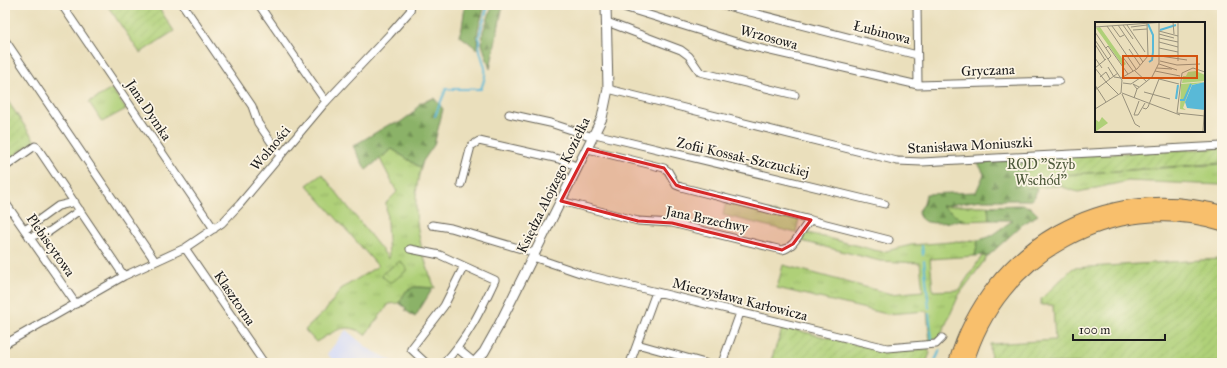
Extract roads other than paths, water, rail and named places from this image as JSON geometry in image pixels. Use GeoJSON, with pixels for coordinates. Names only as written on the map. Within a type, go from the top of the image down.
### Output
{"type":"FeatureCollection","features":[{"type":"Feature","properties":{"kind":"highway"},"geometry":{"type":"LineString","coordinates":[[956,363],[961,345],[972,321],[997,282],[1022,256],[1050,235],[1077,222],[1104,212],[1129,207],[1159,205],[1178,206],[1222,212]]}},
{"type":"Feature","properties":{"kind":"highway"},"geometry":{"type":"LineString","coordinates":[[966,363],[980,326],[1004,289],[1026,266],[1055,244],[1082,231],[1133,216],[1185,216],[1222,223]]}},
{"type":"Feature","properties":{"kind":"street","name":"Jana Dymka"},"geometry":{"type":"LineString","coordinates":[[62,5],[214,229]]}},
{"type":"Feature","properties":{"kind":"street"},"geometry":{"type":"LineString","coordinates":[[184,5],[252,106],[258,123],[280,155]]}},
{"type":"Feature","properties":{"kind":"street"},"geometry":{"type":"LineString","coordinates":[[258,5],[326,102]]}},
{"type":"Feature","properties":{"kind":"street","name":"Wolności"},"geometry":{"type":"LineString","coordinates":[[5,344],[124,276],[184,248],[214,229],[240,204],[326,102],[389,36],[410,11],[411,5]]}},
{"type":"Feature","properties":{"kind":"street","name":"Księdza Alojzego Koziełka"},"geometry":{"type":"LineString","coordinates":[[475,363],[484,352],[498,327],[588,149],[602,118],[608,89],[606,5]]}},
{"type":"Feature","properties":{"kind":"street","name":"Wrzosowa"},"geometry":{"type":"LineString","coordinates":[[617,5],[749,46],[918,85]]}},
{"type":"Feature","properties":{"kind":"street","name":"Łubinowa"},"geometry":{"type":"LineString","coordinates":[[723,5],[917,55]]}},
{"type":"Feature","properties":{"kind":"street"},"geometry":{"type":"LineString","coordinates":[[917,5],[918,85]]}},
{"type":"Feature","properties":{"kind":"street"},"geometry":{"type":"LineString","coordinates":[[606,22],[681,50],[689,56],[700,72],[795,95]]}},
{"type":"Feature","properties":{"kind":"street"},"geometry":{"type":"LineString","coordinates":[[5,40],[155,261]]}},
{"type":"Feature","properties":{"kind":"street","name":"Gryczana"},"geometry":{"type":"LineString","coordinates":[[918,85],[1059,81]]}},
{"type":"Feature","properties":{"kind":"street","name":"Stanisława Moniuszki"},"geometry":{"type":"LineString","coordinates":[[608,89],[897,161],[911,162],[1222,146]]}},
{"type":"Feature","properties":{"kind":"street","name":"Zofii Kossak-Szczuckiej"},"geometry":{"type":"LineString","coordinates":[[509,114],[594,136],[886,204]]}},
{"type":"Feature","properties":{"kind":"street"},"geometry":{"type":"LineString","coordinates":[[461,184],[471,146],[479,141],[559,159],[578,167]]}},
{"type":"Feature","properties":{"kind":"street"},"geometry":{"type":"LineString","coordinates":[[5,167],[34,146],[37,147],[124,276]]}},
{"type":"Feature","properties":{"kind":"street"},"geometry":{"type":"LineString","coordinates":[[588,149],[664,168],[668,171],[676,186],[889,240]]}},
{"type":"Feature","properties":{"kind":"street","name":"Jana Brzechwy"},"geometry":{"type":"LineString","coordinates":[[561,201],[638,221],[672,223],[782,250],[793,244],[811,220]]}},
{"type":"Feature","properties":{"kind":"street","name":"Plebiscytowa"},"geometry":{"type":"LineString","coordinates":[[5,202],[76,304]]}},
{"type":"Feature","properties":{"kind":"street"},"geometry":{"type":"LineString","coordinates":[[25,230],[58,206],[75,202]]}},
{"type":"Feature","properties":{"kind":"street"},"geometry":{"type":"LineString","coordinates":[[30,237],[50,231],[80,210]]}},
{"type":"Feature","properties":{"kind":"street","name":"Mieczysława Karłowicza"},"geometry":{"type":"LineString","coordinates":[[432,225],[451,228],[534,255],[567,270],[887,348],[936,344],[942,338]]}},
{"type":"Feature","properties":{"kind":"street","name":"Klasztorna"},"geometry":{"type":"LineString","coordinates":[[184,248],[264,363]]}},
{"type":"Feature","properties":{"kind":"street"},"geometry":{"type":"LineString","coordinates":[[410,249],[440,255],[495,280],[481,310],[458,349],[444,363]]}},
{"type":"Feature","properties":{"kind":"street"},"geometry":{"type":"LineString","coordinates":[[426,363],[411,349],[444,306],[464,266]]}},
{"type":"Feature","properties":{"kind":"street"},"geometry":{"type":"LineString","coordinates":[[630,363],[656,292]]}},
{"type":"Feature","properties":{"kind":"street"},"geometry":{"type":"LineString","coordinates":[[722,363],[740,313]]}},
{"type":"Feature","properties":{"kind":"street"},"geometry":{"type":"LineString","coordinates":[[637,344],[705,363]]}},
{"type":"Feature","properties":{"kind":"street"},"geometry":{"type":"LineString","coordinates":[[458,349],[475,363]]}},
{"type":"Feature","properties":{"kind":"waterway"},"geometry":{"type":"LineString","coordinates":[[435,116],[446,89],[481,89],[484,81],[485,70],[480,51],[479,39],[488,5]]}},
{"type":"Feature","properties":{"kind":"waterway"},"geometry":{"type":"LineString","coordinates":[[922,246],[923,255]]}},
{"type":"Feature","properties":{"kind":"waterway"},"geometry":{"type":"LineString","coordinates":[[924,261],[929,308]]}},
{"type":"Feature","properties":{"kind":"waterway"},"geometry":{"type":"LineString","coordinates":[[929,314],[932,340]]}},
{"type":"Feature","properties":{"kind":"waterway"},"geometry":{"type":"LineString","coordinates":[[934,363],[940,350]]}},
{"type":"Feature","properties":{"kind":"park label","name":"ROD \"Szyb Wschód\""},"geometry":{"type":"Point","coordinates":[1041,172]}}]}
